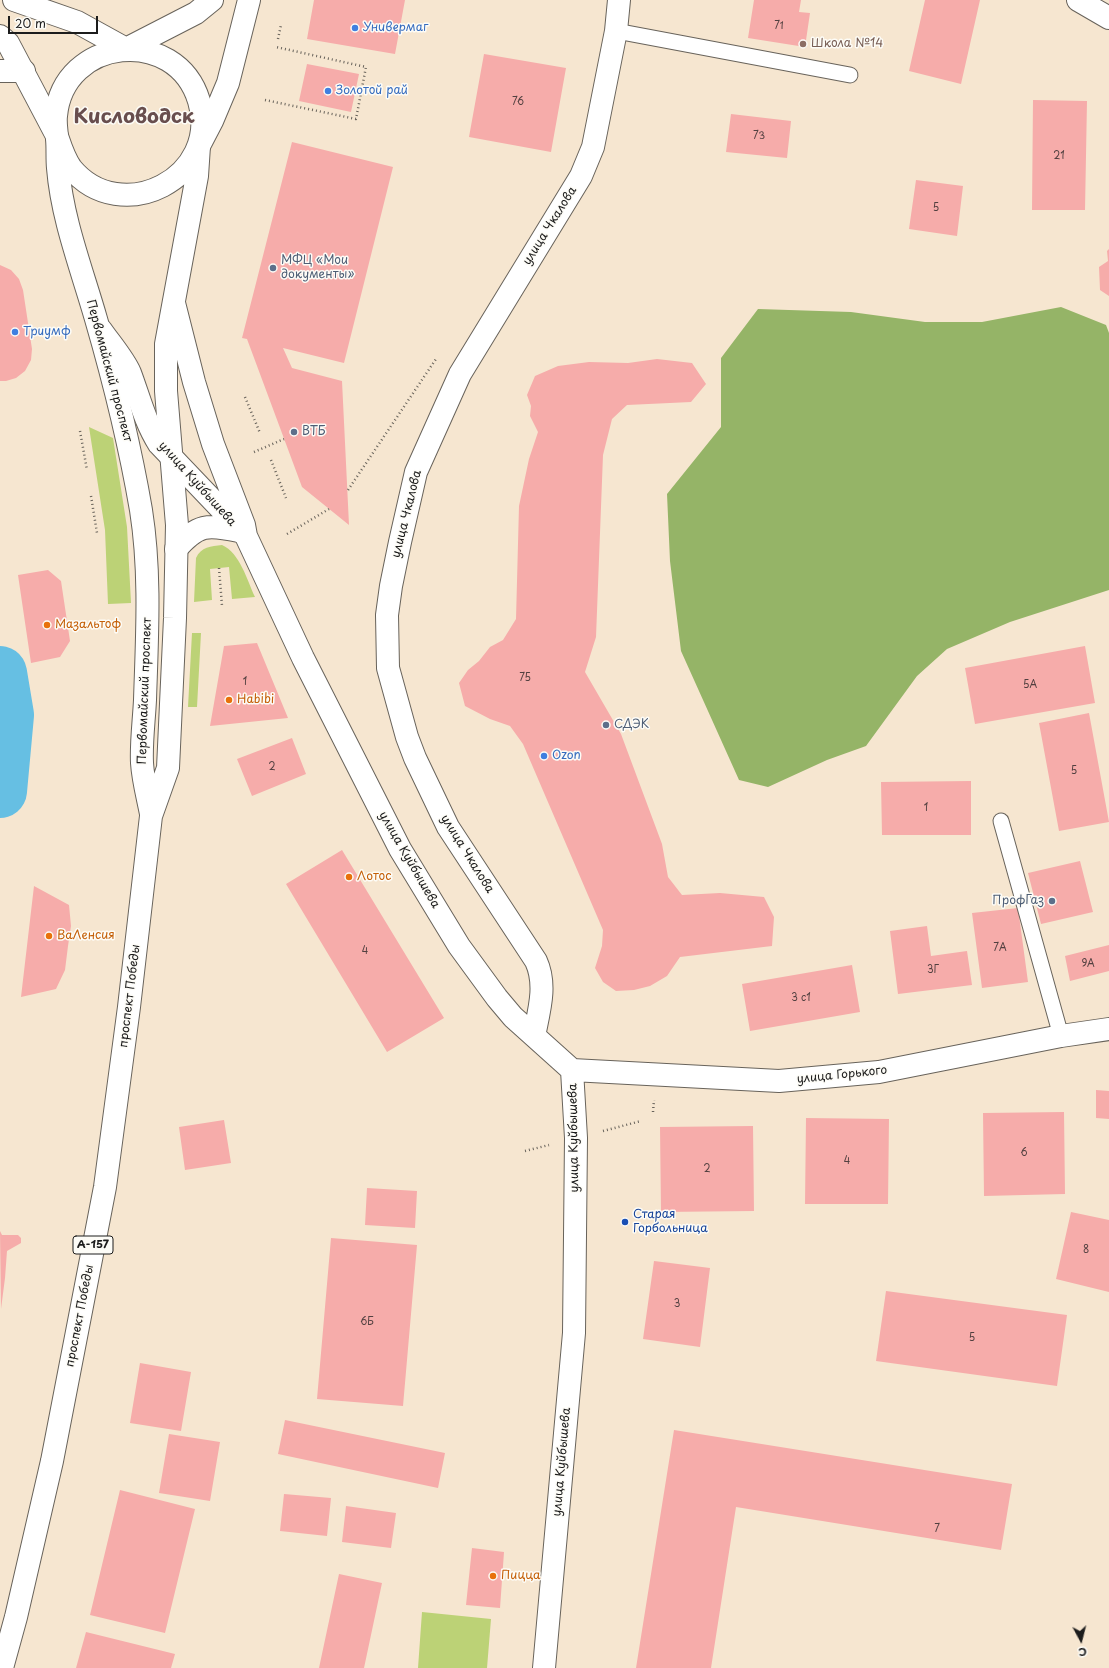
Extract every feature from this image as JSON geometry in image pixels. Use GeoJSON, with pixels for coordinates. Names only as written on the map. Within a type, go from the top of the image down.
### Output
{"type":"FeatureCollection","features":[{"type":"Feature","properties":{"kind":"main road"},"geometry":{"type":"LineString","coordinates":[[14,0],[77,22],[126,49],[140,50],[167,60],[178,68],[188,79],[195,90],[200,104],[202,132],[199,146],[197,176],[166,344],[166,391],[177,507],[175,618],[168,768],[152,816]]}},
{"type":"Feature","properties":{"kind":"main road","name":"Первомайский проспект"},"geometry":{"type":"LineString","coordinates":[[152,816],[142,765],[148,618],[147,567],[141,512],[128,445],[97,324],[66,215],[58,167],[56,124],[59,99],[71,77],[90,60],[114,51],[126,49],[196,13],[212,0]]}},
{"type":"Feature","properties":{"kind":"main road"},"geometry":{"type":"LineString","coordinates":[[0,36],[8,43],[24,71],[57,136],[62,153],[72,168],[84,180],[99,189],[115,194],[133,195],[150,192],[166,185],[191,162],[212,122],[228,83],[249,0]]}},
{"type":"Feature","properties":{"kind":"main road","name":"улица Чкалова"},"geometry":{"type":"LineString","coordinates":[[534,1036],[542,996],[540,970],[533,956],[448,827],[415,758],[407,737],[388,668],[388,601],[416,472],[460,374],[581,176],[586,164],[592,147],[616,31],[619,0]]}},
{"type":"Feature","properties":{"kind":"main road"},"geometry":{"type":"LineString","coordinates":[[1078,0],[1109,18]]}},
{"type":"Feature","properties":{"kind":"main road"},"geometry":{"type":"LineString","coordinates":[[0,71],[24,71]]}},
{"type":"Feature","properties":{"kind":"main road","name":"улица Куйбышева"},"geometry":{"type":"LineString","coordinates":[[174,303],[194,382],[214,444],[244,525],[243,533]]}},
{"type":"Feature","properties":{"kind":"main road","name":"улица Куйбышева"},"geometry":{"type":"LineString","coordinates":[[97,324],[129,372],[152,433],[159,444],[243,533],[303,658],[400,849],[459,946],[513,1017],[572,1070],[576,1138],[574,1333],[544,1668]]}},
{"type":"Feature","properties":{"kind":"main road"},"geometry":{"type":"LineString","coordinates":[[176,549],[188,536],[203,528],[211,526],[243,533]]}},
{"type":"Feature","properties":{"kind":"main road","name":"проспект Победы"},"geometry":{"type":"LineString","coordinates":[[2,1668],[16,1617],[52,1461],[105,1187],[152,816]]}},
{"type":"Feature","properties":{"kind":"main road","name":"улица Горького"},"geometry":{"type":"LineString","coordinates":[[572,1070],[779,1081],[879,1072],[1061,1036],[1109,1029]]}},
{"type":"Feature","properties":{"kind":"lane"},"geometry":{"type":"LineString","coordinates":[[616,31],[850,75]]}},
{"type":"Feature","properties":{"kind":"lane"},"geometry":{"type":"LineString","coordinates":[[1001,821],[1061,1036]]}},
{"type":"Feature","properties":{"kind":"path"},"geometry":{"type":"LineString","coordinates":[[278,39],[281,25]]}},
{"type":"Feature","properties":{"kind":"path"},"geometry":{"type":"LineString","coordinates":[[265,100],[356,119],[366,67],[276,47]]}},
{"type":"Feature","properties":{"kind":"path"},"geometry":{"type":"LineString","coordinates":[[245,397],[260,434]]}},
{"type":"Feature","properties":{"kind":"path"},"geometry":{"type":"LineString","coordinates":[[80,431],[87,470]]}},
{"type":"Feature","properties":{"kind":"path"},"geometry":{"type":"LineString","coordinates":[[254,452],[284,439]]}},
{"type":"Feature","properties":{"kind":"path"},"geometry":{"type":"LineString","coordinates":[[271,460],[286,498]]}},
{"type":"Feature","properties":{"kind":"path"},"geometry":{"type":"LineString","coordinates":[[91,496],[97,533]]}},
{"type":"Feature","properties":{"kind":"path"},"geometry":{"type":"LineString","coordinates":[[287,534],[329,509]]}},
{"type":"Feature","properties":{"kind":"path"},"geometry":{"type":"LineString","coordinates":[[219,568],[222,606]]}},
{"type":"Feature","properties":{"kind":"green space"},"geometry":{"type":"Polygon","coordinates":[[[1061,307],[1106,325],[1109,333],[1109,590],[1010,622],[947,649],[917,676],[866,746],[827,760],[768,787],[739,780],[681,651],[670,561],[667,494],[721,427],[721,358],[758,309],[851,312],[925,322],[982,322],[1061,307]]]}},
{"type":"Feature","properties":{"kind":"green space"},"geometry":{"type":"Polygon","coordinates":[[[89,427],[113,438],[127,527],[131,603],[108,604],[105,530],[89,427]]]}},
{"type":"Feature","properties":{"kind":"green space"},"geometry":{"type":"Polygon","coordinates":[[[222,545],[234,554],[238,560],[255,597],[232,599],[229,567],[210,569],[212,600],[194,602],[196,558],[204,549],[222,545]]]}},
{"type":"Feature","properties":{"kind":"green space"},"geometry":{"type":"Polygon","coordinates":[[[192,633],[201,633],[197,707],[188,707],[192,633]]]}},
{"type":"Feature","properties":{"kind":"green space"},"geometry":{"type":"Polygon","coordinates":[[[422,1612],[491,1619],[487,1668],[418,1668],[422,1612]]]}},
{"type":"Feature","properties":{"kind":"building","name":"Универмаг"},"geometry":{"type":"Polygon","coordinates":[[[314,0],[405,0],[395,54],[307,39],[314,0]]]}},
{"type":"Feature","properties":{"kind":"building"},"geometry":{"type":"Polygon","coordinates":[[[754,0],[801,0],[799,12],[810,13],[805,47],[748,38],[754,0]]]}},
{"type":"Feature","properties":{"kind":"building"},"geometry":{"type":"Polygon","coordinates":[[[925,0],[980,0],[961,84],[909,71],[925,0]]]}},
{"type":"Feature","properties":{"kind":"building"},"geometry":{"type":"Polygon","coordinates":[[[484,54],[566,68],[551,152],[469,137],[484,54]]]}},
{"type":"Feature","properties":{"kind":"building","name":"Золотой рай"},"geometry":{"type":"Polygon","coordinates":[[[307,64],[359,74],[351,112],[299,101],[307,64]]]}},
{"type":"Feature","properties":{"kind":"building"},"geometry":{"type":"Polygon","coordinates":[[[1033,100],[1087,101],[1085,210],[1032,210],[1033,100]]]}},
{"type":"Feature","properties":{"kind":"building"},"geometry":{"type":"Polygon","coordinates":[[[731,114],[791,121],[787,158],[726,152],[731,114]]]}},
{"type":"Feature","properties":{"kind":"building"},"geometry":{"type":"Polygon","coordinates":[[[292,142],[393,167],[344,363],[283,348],[292,368],[342,381],[349,525],[302,487],[247,339],[242,338],[292,142]]]}},
{"type":"Feature","properties":{"kind":"building"},"geometry":{"type":"Polygon","coordinates":[[[916,180],[963,186],[957,236],[909,229],[916,180]]]}},
{"type":"Feature","properties":{"kind":"building"},"geometry":{"type":"Polygon","coordinates":[[[1109,249],[1109,296],[1100,290],[1099,267],[1108,261],[1107,251],[1109,249]]]}},
{"type":"Feature","properties":{"kind":"building","name":"Триумф"},"geometry":{"type":"Polygon","coordinates":[[[0,265],[11,270],[19,279],[23,290],[32,349],[31,360],[25,371],[16,378],[6,381],[0,381],[0,265]]]}},
{"type":"Feature","properties":{"kind":"building"},"geometry":{"type":"Polygon","coordinates":[[[657,359],[692,363],[706,384],[691,402],[627,405],[612,419],[603,455],[596,637],[585,672],[621,734],[662,844],[668,877],[682,895],[720,893],[764,897],[774,917],[772,946],[680,957],[667,976],[650,986],[634,990],[616,991],[603,982],[595,968],[602,946],[603,930],[523,744],[510,726],[490,719],[465,706],[459,683],[468,670],[479,661],[490,647],[503,640],[516,619],[519,506],[529,459],[538,432],[530,416],[531,406],[527,395],[535,376],[558,366],[589,362],[628,363],[657,359]]]}},
{"type":"Feature","properties":{"kind":"building","name":"Мазальтоф"},"geometry":{"type":"Polygon","coordinates":[[[48,570],[61,581],[70,641],[60,657],[31,663],[18,575],[48,570]]]}},
{"type":"Feature","properties":{"kind":"building"},"geometry":{"type":"Polygon","coordinates":[[[257,643],[288,718],[210,726],[224,646],[257,643]]]}},
{"type":"Feature","properties":{"kind":"building"},"geometry":{"type":"Polygon","coordinates":[[[1085,646],[1095,703],[975,724],[965,668],[1085,646]]]}},
{"type":"Feature","properties":{"kind":"building"},"geometry":{"type":"Polygon","coordinates":[[[1089,713],[1109,822],[1059,831],[1039,723],[1089,713]]]}},
{"type":"Feature","properties":{"kind":"building"},"geometry":{"type":"Polygon","coordinates":[[[292,738],[306,774],[252,796],[237,759],[292,738]]]}},
{"type":"Feature","properties":{"kind":"building"},"geometry":{"type":"Polygon","coordinates":[[[971,781],[971,835],[882,835],[881,782],[971,781]]]}},
{"type":"Feature","properties":{"kind":"building"},"geometry":{"type":"Polygon","coordinates":[[[342,850],[444,1018],[387,1052],[286,884],[342,850]]]}},
{"type":"Feature","properties":{"kind":"building"},"geometry":{"type":"Polygon","coordinates":[[[1080,861],[1093,912],[1041,924],[1028,873],[1080,861]]]}},
{"type":"Feature","properties":{"kind":"building","name":"ВаЛенсия"},"geometry":{"type":"Polygon","coordinates":[[[34,886],[69,905],[71,926],[65,970],[56,989],[21,997],[34,886]]]}},
{"type":"Feature","properties":{"kind":"building"},"geometry":{"type":"Polygon","coordinates":[[[1018,908],[1028,982],[982,988],[972,913],[1018,908]]]}},
{"type":"Feature","properties":{"kind":"building"},"geometry":{"type":"Polygon","coordinates":[[[927,926],[931,956],[967,951],[972,985],[898,994],[890,931],[927,926]]]}},
{"type":"Feature","properties":{"kind":"building"},"geometry":{"type":"Polygon","coordinates":[[[1109,945],[1109,971],[1070,981],[1065,956],[1109,945]]]}},
{"type":"Feature","properties":{"kind":"building"},"geometry":{"type":"Polygon","coordinates":[[[852,965],[860,1012],[750,1031],[742,984],[852,965]]]}},
{"type":"Feature","properties":{"kind":"building"},"geometry":{"type":"Polygon","coordinates":[[[1096,1090],[1109,1091],[1109,1119],[1096,1118],[1096,1090]]]}},
{"type":"Feature","properties":{"kind":"building"},"geometry":{"type":"Polygon","coordinates":[[[1064,1112],[1065,1194],[984,1196],[983,1113],[1064,1112]]]}},
{"type":"Feature","properties":{"kind":"building"},"geometry":{"type":"Polygon","coordinates":[[[806,1118],[889,1119],[888,1204],[805,1204],[806,1118]]]}},
{"type":"Feature","properties":{"kind":"building"},"geometry":{"type":"Polygon","coordinates":[[[224,1120],[231,1163],[185,1170],[179,1127],[224,1120]]]}},
{"type":"Feature","properties":{"kind":"building"},"geometry":{"type":"Polygon","coordinates":[[[753,1126],[754,1211],[661,1212],[660,1127],[753,1126]]]}},
{"type":"Feature","properties":{"kind":"building"},"geometry":{"type":"Polygon","coordinates":[[[367,1188],[417,1191],[415,1228],[365,1225],[367,1188]]]}},
{"type":"Feature","properties":{"kind":"building"},"geometry":{"type":"Polygon","coordinates":[[[1071,1212],[1109,1220],[1109,1292],[1056,1279],[1071,1212]]]}},
{"type":"Feature","properties":{"kind":"building"},"geometry":{"type":"Polygon","coordinates":[[[0,1231],[2,1235],[18,1235],[21,1238],[21,1243],[7,1251],[1,1309],[0,1231]]]}},
{"type":"Feature","properties":{"kind":"building"},"geometry":{"type":"Polygon","coordinates":[[[331,1238],[417,1245],[403,1406],[317,1399],[331,1238]]]}},
{"type":"Feature","properties":{"kind":"building"},"geometry":{"type":"Polygon","coordinates":[[[654,1261],[710,1268],[700,1347],[643,1339],[654,1261]]]}},
{"type":"Feature","properties":{"kind":"building"},"geometry":{"type":"Polygon","coordinates":[[[886,1291],[1067,1315],[1057,1386],[876,1361],[886,1291]]]}},
{"type":"Feature","properties":{"kind":"building"},"geometry":{"type":"Polygon","coordinates":[[[140,1363],[191,1372],[181,1431],[130,1423],[140,1363]]]}},
{"type":"Feature","properties":{"kind":"building"},"geometry":{"type":"Polygon","coordinates":[[[285,1420],[445,1453],[438,1488],[278,1454],[285,1420]]]}},
{"type":"Feature","properties":{"kind":"building"},"geometry":{"type":"Polygon","coordinates":[[[674,1430],[1012,1484],[1001,1550],[736,1507],[711,1668],[636,1668],[674,1430]]]}},
{"type":"Feature","properties":{"kind":"building"},"geometry":{"type":"Polygon","coordinates":[[[169,1434],[220,1442],[210,1501],[159,1493],[169,1434]]]}},
{"type":"Feature","properties":{"kind":"building"},"geometry":{"type":"Polygon","coordinates":[[[120,1490],[195,1509],[165,1633],[90,1615],[120,1490]]]}},
{"type":"Feature","properties":{"kind":"building"},"geometry":{"type":"Polygon","coordinates":[[[284,1494],[331,1498],[327,1536],[280,1531],[284,1494]]]}},
{"type":"Feature","properties":{"kind":"building"},"geometry":{"type":"Polygon","coordinates":[[[346,1506],[396,1513],[391,1548],[342,1542],[346,1506]]]}},
{"type":"Feature","properties":{"kind":"building"},"geometry":{"type":"Polygon","coordinates":[[[472,1548],[504,1552],[500,1608],[466,1605],[472,1548]]]}},
{"type":"Feature","properties":{"kind":"building"},"geometry":{"type":"Polygon","coordinates":[[[339,1574],[382,1583],[364,1668],[319,1668],[339,1574]]]}},
{"type":"Feature","properties":{"kind":"building"},"geometry":{"type":"Polygon","coordinates":[[[86,1632],[175,1654],[171,1668],[76,1668],[86,1632]]]}},
{"type":"Feature","properties":{"kind":"waterway"},"geometry":{"type":"LineString","coordinates":[[0,673],[7,715],[0,791]]}},
{"type":"Feature","properties":{"kind":"place","name":"Универмаг"},"geometry":{"type":"Point","coordinates":[355,28]}},
{"type":"Feature","properties":{"kind":"place","name":"Школа №14"},"geometry":{"type":"Point","coordinates":[803,44]}},
{"type":"Feature","properties":{"kind":"place","name":"Золотой рай"},"geometry":{"type":"Point","coordinates":[328,91]}},
{"type":"Feature","properties":{"kind":"place","name":"МФЦ «Мои документы»"},"geometry":{"type":"Point","coordinates":[273,268]}},
{"type":"Feature","properties":{"kind":"place","name":"Триумф"},"geometry":{"type":"Point","coordinates":[15,332]}},
{"type":"Feature","properties":{"kind":"place","name":"ВТБ"},"geometry":{"type":"Point","coordinates":[294,432]}},
{"type":"Feature","properties":{"kind":"place","name":"Мазальтоф"},"geometry":{"type":"Point","coordinates":[47,625]}},
{"type":"Feature","properties":{"kind":"place","name":"Habibi"},"geometry":{"type":"Point","coordinates":[229,700]}},
{"type":"Feature","properties":{"kind":"place","name":"СДЭК"},"geometry":{"type":"Point","coordinates":[606,725]}},
{"type":"Feature","properties":{"kind":"place","name":"Ozon"},"geometry":{"type":"Point","coordinates":[544,756]}},
{"type":"Feature","properties":{"kind":"place","name":"Лотос"},"geometry":{"type":"Point","coordinates":[349,877]}},
{"type":"Feature","properties":{"kind":"place","name":"ПрофГаз"},"geometry":{"type":"Point","coordinates":[1052,901]}},
{"type":"Feature","properties":{"kind":"place","name":"ВаЛенсия"},"geometry":{"type":"Point","coordinates":[49,936]}},
{"type":"Feature","properties":{"kind":"place","name":"Старая Горбольница"},"geometry":{"type":"Point","coordinates":[625,1222]}},
{"type":"Feature","properties":{"kind":"place","name":"Пицца"},"geometry":{"type":"Point","coordinates":[493,1576]}},
{"type":"Feature","properties":{"kind":"district","name":"Кисловодск"},"geometry":{"type":"Point","coordinates":[134,117]}}]}
